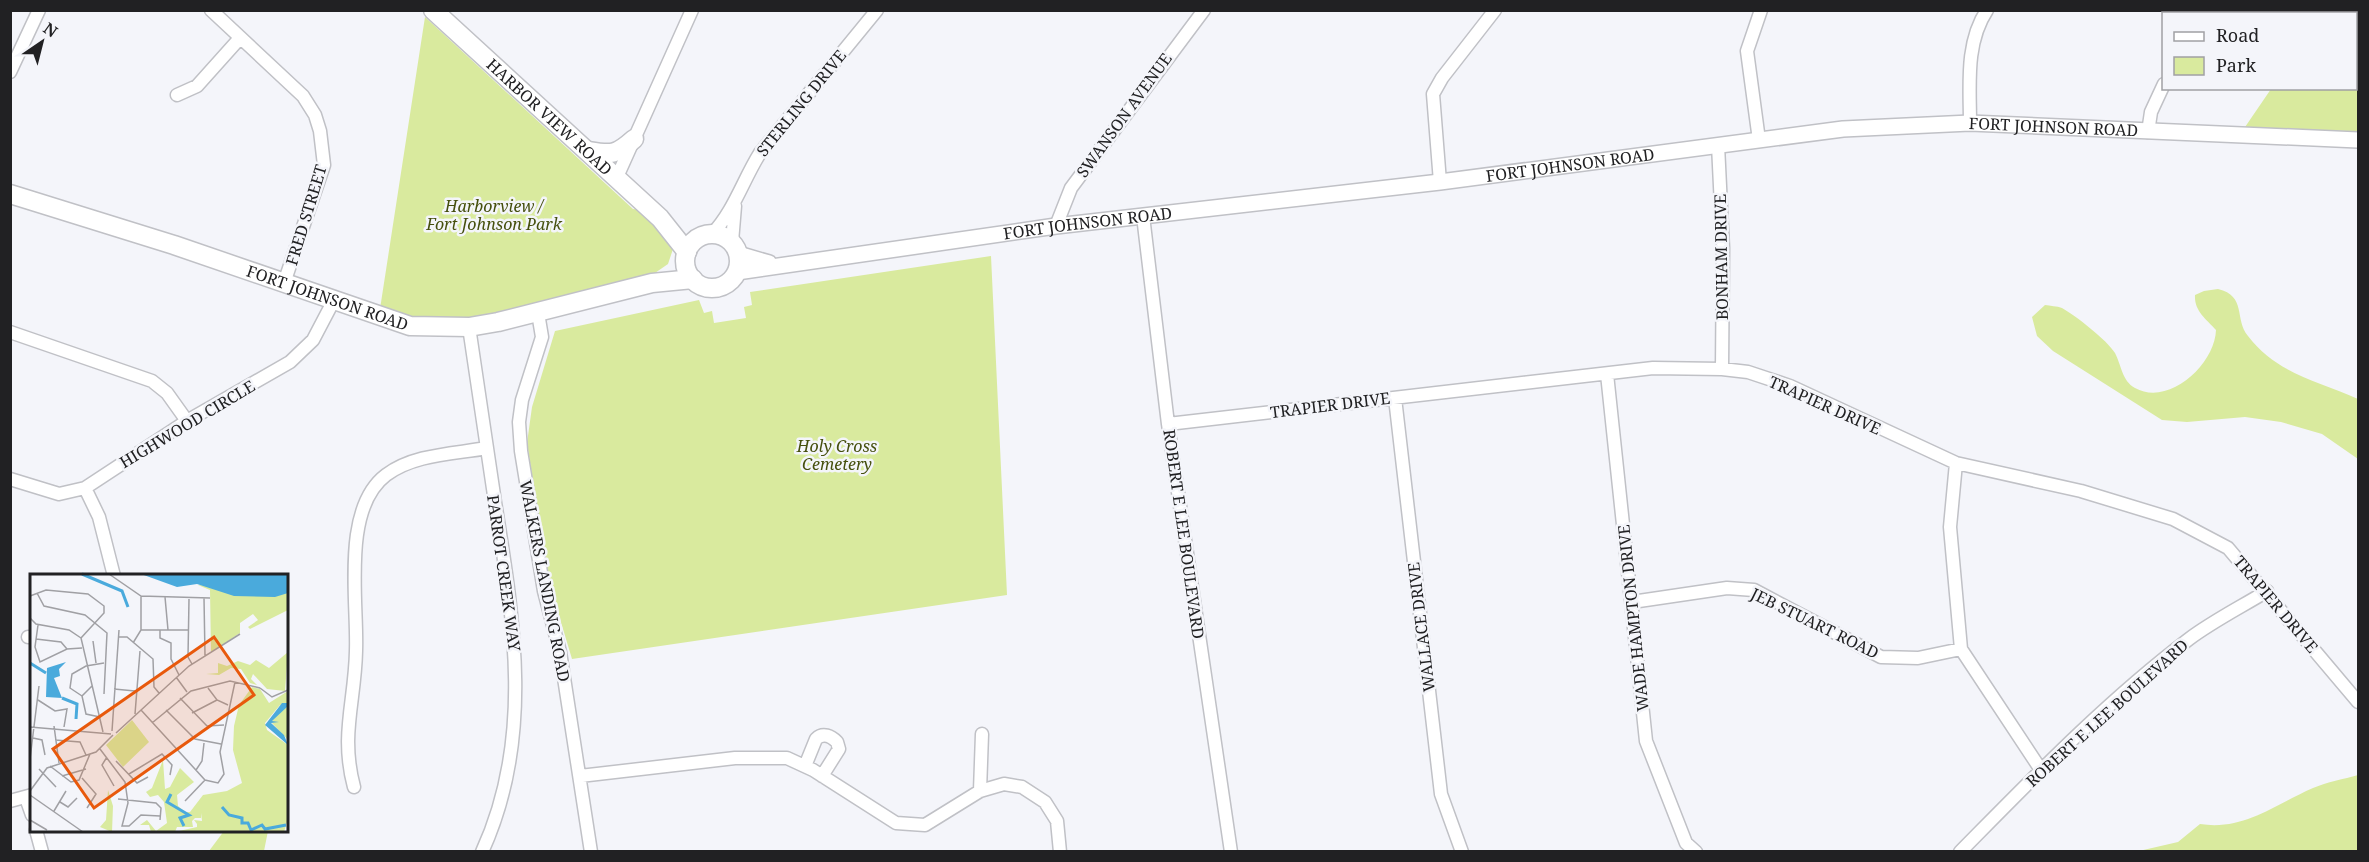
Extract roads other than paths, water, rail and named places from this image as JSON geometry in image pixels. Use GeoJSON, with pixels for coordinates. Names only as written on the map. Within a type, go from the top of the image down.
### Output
{"type":"FeatureCollection","features":[{"type":"Feature","properties":{"kind":"main road","name":"HARBOR VIEW ROAD"},"geometry":{"type":"LineString","coordinates":[[433,10],[666,223],[686,234],[707,235]]}},
{"type":"Feature","properties":{"kind":"main road"},"geometry":{"type":"LineString","coordinates":[[588,151],[609,154],[619,152],[634,139]]}},
{"type":"Feature","properties":{"kind":"main road","name":"FORT JOHNSON ROAD"},"geometry":{"type":"LineString","coordinates":[[10,194],[410,326],[469,327],[538,313],[652,283],[693,279]]}},
{"type":"Feature","properties":{"kind":"main road","name":"HARBOR VIEW ROAD"},"geometry":{"type":"LineString","coordinates":[[666,223],[686,255]]}},
{"type":"Feature","properties":{"kind":"main road"},"geometry":{"type":"LineString","coordinates":[[707,235],[736,256],[729,282],[718,287],[705,286],[693,279],[686,255],[696,239],[707,235]]}},
{"type":"Feature","properties":{"kind":"main road","name":"FORT JOHNSON ROAD"},"geometry":{"type":"LineString","coordinates":[[652,283],[686,255]]}},
{"type":"Feature","properties":{"kind":"street"},"geometry":{"type":"LineString","coordinates":[[10,72],[39,10]]}},
{"type":"Feature","properties":{"kind":"street","name":"FRED STREET"},"geometry":{"type":"LineString","coordinates":[[212,10],[303,96],[315,115],[323,144],[324,165],[284,283]]}},
{"type":"Feature","properties":{"kind":"street","name":"STERLING DRIVE"},"geometry":{"type":"LineString","coordinates":[[707,235],[736,202],[748,172],[760,153],[877,10]]}},
{"type":"Feature","properties":{"kind":"street","name":"SWANSON AVENUE"},"geometry":{"type":"LineString","coordinates":[[1056,226],[1071,188],[1204,10]]}},
{"type":"Feature","properties":{"kind":"street"},"geometry":{"type":"LineString","coordinates":[[1440,182],[1433,94],[1442,78],[1495,10]]}},
{"type":"Feature","properties":{"kind":"street"},"geometry":{"type":"LineString","coordinates":[[1759,140],[1748,51],[1761,10]]}},
{"type":"Feature","properties":{"kind":"street"},"geometry":{"type":"LineString","coordinates":[[1970,123],[1970,65],[1975,34],[1987,10]]}},
{"type":"Feature","properties":{"kind":"street"},"geometry":{"type":"LineString","coordinates":[[617,177],[691,11]]}},
{"type":"Feature","properties":{"kind":"street"},"geometry":{"type":"LineString","coordinates":[[177,94],[197,86],[240,38]]}},
{"type":"Feature","properties":{"kind":"street"},"geometry":{"type":"LineString","coordinates":[[2148,132],[2151,112],[2162,86]]}},
{"type":"Feature","properties":{"kind":"street","name":"FORT JOHNSON ROAD"},"geometry":{"type":"LineString","coordinates":[[736,256],[784,265],[1056,226],[1440,182],[1844,129],[1970,123],[2358,140]]}},
{"type":"Feature","properties":{"kind":"street","name":"BONHAM DRIVE"},"geometry":{"type":"LineString","coordinates":[[1718,145],[1722,218],[1722,369]]}},
{"type":"Feature","properties":{"kind":"street","name":"STERLING DRIVE"},"geometry":{"type":"LineString","coordinates":[[736,202],[736,256]]}},
{"type":"Feature","properties":{"kind":"street","name":"ROBERT E LEE BOULEVARD"},"geometry":{"type":"LineString","coordinates":[[1143,216],[1168,424],[1230,852]]}},
{"type":"Feature","properties":{"kind":"street","name":"HIGHWOOD CIRCLE"},"geometry":{"type":"LineString","coordinates":[[10,479],[59,494],[85,488],[187,421],[298,356],[313,340],[334,300]]}},
{"type":"Feature","properties":{"kind":"street","name":"WALKERS LANDING ROAD"},"geometry":{"type":"LineString","coordinates":[[538,313],[542,337],[522,400],[519,422],[521,451],[544,591],[560,652],[591,852]]}},
{"type":"Feature","properties":{"kind":"street","name":"PARROT CREEK WAY"},"geometry":{"type":"LineString","coordinates":[[469,327],[512,604],[517,673],[512,754],[494,823],[482,852]]}},
{"type":"Feature","properties":{"kind":"street"},"geometry":{"type":"LineString","coordinates":[[10,332],[152,381],[167,393],[187,421]]}},
{"type":"Feature","properties":{"kind":"street","name":"TRAPIER DRIVE"},"geometry":{"type":"LineString","coordinates":[[1168,424],[1653,368],[1722,369],[1748,372],[1790,386],[1956,463],[2081,491],[2173,519],[2228,548],[2267,591],[2358,702]]}},
{"type":"Feature","properties":{"kind":"street","name":"WADE HAMPTON DRIVE"},"geometry":{"type":"LineString","coordinates":[[1607,374],[1646,741],[1686,843],[1696,852]]}},
{"type":"Feature","properties":{"kind":"street","name":"WALLACE DRIVE"},"geometry":{"type":"LineString","coordinates":[[1395,398],[1441,794],[1462,852]]}},
{"type":"Feature","properties":{"kind":"street"},"geometry":{"type":"LineString","coordinates":[[354,787],[347,759],[356,652],[355,554],[362,516],[369,497],[385,476],[411,462],[487,448]]}},
{"type":"Feature","properties":{"kind":"street"},"geometry":{"type":"LineString","coordinates":[[1956,463],[1950,527],[1961,649],[2041,770]]}},
{"type":"Feature","properties":{"kind":"street"},"geometry":{"type":"LineString","coordinates":[[85,488],[99,517],[113,574]]}},
{"type":"Feature","properties":{"kind":"street","name":"JEB STUART ROAD"},"geometry":{"type":"LineString","coordinates":[[1632,602],[1727,588],[1754,590],[1881,657],[1918,658],[1961,649]]}},
{"type":"Feature","properties":{"kind":"street","name":"ROBERT E LEE BOULEVARD"},"geometry":{"type":"LineString","coordinates":[[1960,852],[2041,770],[2161,661],[2192,637],[2267,591]]}},
{"type":"Feature","properties":{"kind":"street"},"geometry":{"type":"LineString","coordinates":[[980,791],[982,734]]}},
{"type":"Feature","properties":{"kind":"street"},"geometry":{"type":"LineString","coordinates":[[805,766],[816,739],[824,735],[830,736],[837,742],[839,749],[822,776]]}},
{"type":"Feature","properties":{"kind":"street"},"geometry":{"type":"LineString","coordinates":[[580,776],[735,758],[787,758],[822,776],[896,823],[925,825],[980,791],[1004,784],[1022,787],[1045,802],[1057,821],[1060,852]]}},
{"type":"Feature","properties":{"kind":"street"},"geometry":{"type":"LineString","coordinates":[[10,801],[29,796]]}},
{"type":"Feature","properties":{"kind":"street"},"geometry":{"type":"LineString","coordinates":[[36,832],[42,852]]}},
{"type":"Feature","properties":{"kind":"park label","name":"Harborview / Fort Johnson Park"},"geometry":{"type":"Point","coordinates":[494,215]}},
{"type":"Feature","properties":{"kind":"park label","name":"Holy Cross Cemetery"},"geometry":{"type":"Point","coordinates":[837,455]}}]}
